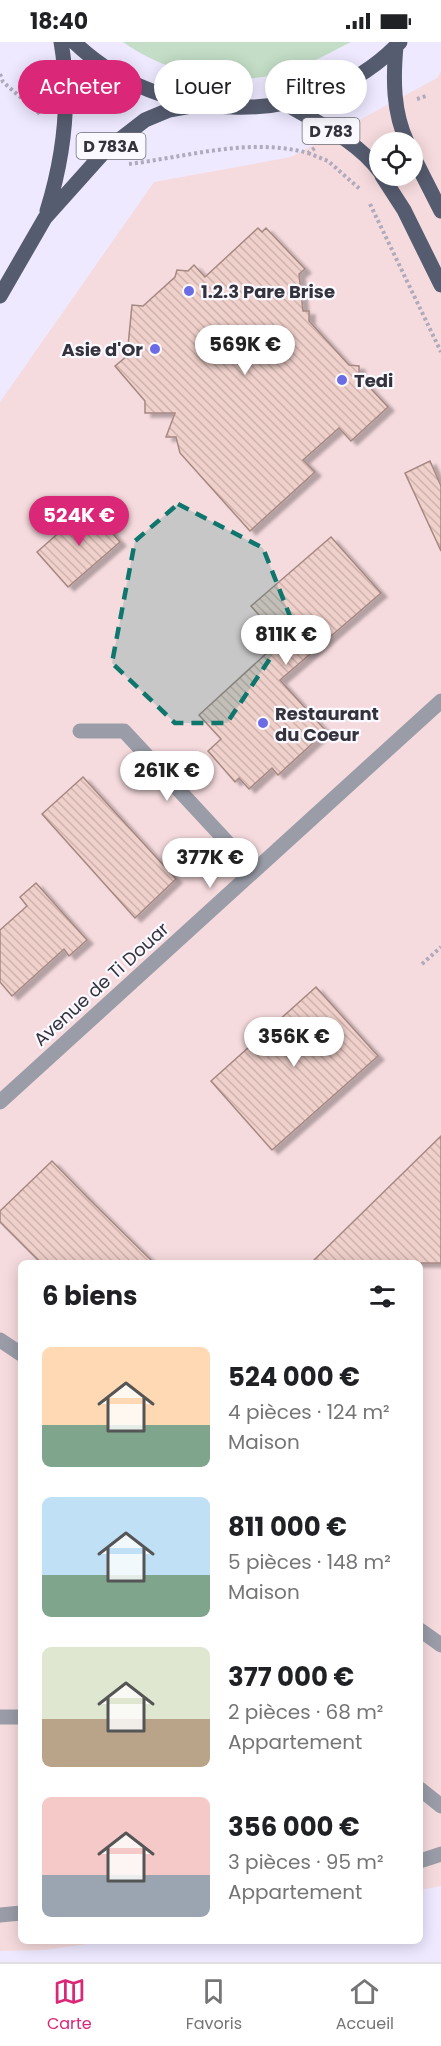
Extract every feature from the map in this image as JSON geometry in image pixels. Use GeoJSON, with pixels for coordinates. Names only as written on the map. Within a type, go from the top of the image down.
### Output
{"type":"FeatureCollection","features":[{"type":"Feature","properties":{"kind":"main road","name":"D 783A"},"geometry":{"type":"LineString","coordinates":[[45,218],[54,188],[64,126],[65,68],[61,42]]}},
{"type":"Feature","properties":{"kind":"main road"},"geometry":{"type":"LineString","coordinates":[[74,42],[87,55],[121,78],[154,94]]}},
{"type":"Feature","properties":{"kind":"main road"},"geometry":{"type":"LineString","coordinates":[[367,66],[398,44]]}},
{"type":"Feature","properties":{"kind":"main road"},"geometry":{"type":"LineString","coordinates":[[398,44],[394,83],[396,107],[404,132]]}},
{"type":"Feature","properties":{"kind":"main road","name":"D 783A"},"geometry":{"type":"LineString","coordinates":[[0,296],[45,218],[105,151],[145,120],[159,114]]}},
{"type":"Feature","properties":{"kind":"main road","name":"D 783"},"geometry":{"type":"LineString","coordinates":[[302,114],[337,135],[369,159]]}},
{"type":"Feature","properties":{"kind":"main road"},"geometry":{"type":"LineString","coordinates":[[423,176],[441,211]]}},
{"type":"Feature","properties":{"kind":"main road","name":"D 783"},"geometry":{"type":"LineString","coordinates":[[389,186],[404,210],[441,285]]}},
{"type":"Feature","properties":{"kind":"street","name":"Avenue de Ti Douar"},"geometry":{"type":"LineString","coordinates":[[0,1102],[441,701]]}},
{"type":"Feature","properties":{"kind":"street"},"geometry":{"type":"LineString","coordinates":[[80,731],[124,731],[254,872]]}},
{"type":"Feature","properties":{"kind":"street"},"geometry":{"type":"LineString","coordinates":[[0,1340],[18,1352]]}},
{"type":"Feature","properties":{"kind":"street"},"geometry":{"type":"LineString","coordinates":[[423,1632],[441,1645]]}},
{"type":"Feature","properties":{"kind":"street"},"geometry":{"type":"LineString","coordinates":[[0,1718],[18,1717]]}},
{"type":"Feature","properties":{"kind":"street"},"geometry":{"type":"LineString","coordinates":[[423,1791],[441,1806]]}},
{"type":"Feature","properties":{"kind":"street"},"geometry":{"type":"LineString","coordinates":[[423,1860],[441,1854]]}},
{"type":"Feature","properties":{"kind":"street"},"geometry":{"type":"LineString","coordinates":[[0,1915],[18,1913]]}},
{"type":"Feature","properties":{"kind":"path"},"geometry":{"type":"LineString","coordinates":[[0,74],[2,83],[41,115],[64,126]]}},
{"type":"Feature","properties":{"kind":"path"},"geometry":{"type":"LineString","coordinates":[[396,107],[426,96]]}},
{"type":"Feature","properties":{"kind":"path"},"geometry":{"type":"LineString","coordinates":[[308,153],[337,135]]}},
{"type":"Feature","properties":{"kind":"path"},"geometry":{"type":"LineString","coordinates":[[105,151],[129,164],[222,149],[270,147],[308,153],[328,161],[365,196],[441,352]]}},
{"type":"Feature","properties":{"kind":"path"},"geometry":{"type":"LineString","coordinates":[[422,964],[441,947]]}},
{"type":"Feature","properties":{"kind":"highlighted area"},"geometry":{"type":"Polygon","coordinates":[[[178,504],[263,548],[293,624],[227,723],[175,723],[112,663],[135,541],[178,504]]]}},
{"type":"Feature","properties":{"kind":"shaded area"},"geometry":{"type":"Polygon","coordinates":[[[441,72],[441,1886],[423,1889],[423,1260],[18,1260],[18,1944],[88,1944],[44,1950],[0,1951],[0,402],[154,182],[291,157],[437,78],[441,72]]]}},
{"type":"Feature","properties":{"kind":"green space"},"geometry":{"type":"Polygon","coordinates":[[[123,42],[351,42],[315,60],[265,60],[265,76],[253,78],[253,60],[155,60],[123,42]]]}},
{"type":"Feature","properties":{"kind":"building"},"geometry":{"type":"Polygon","coordinates":[[[258,228],[262,232],[266,228],[305,269],[299,274],[303,311],[309,311],[309,321],[349,365],[359,366],[359,376],[388,407],[351,441],[339,428],[303,460],[315,472],[250,531],[180,453],[176,437],[166,437],[175,413],[145,413],[145,401],[115,366],[127,356],[132,305],[143,306],[175,277],[177,270],[188,271],[194,265],[205,277],[258,228]]]}},
{"type":"Feature","properties":{"kind":"building"},"geometry":{"type":"Polygon","coordinates":[[[430,461],[441,486],[441,551],[405,473],[430,461]]]}},
{"type":"Feature","properties":{"kind":"building"},"geometry":{"type":"Polygon","coordinates":[[[89,506],[120,542],[68,587],[37,552],[89,506]]]}},
{"type":"Feature","properties":{"kind":"building"},"geometry":{"type":"Polygon","coordinates":[[[331,537],[381,593],[280,680],[326,731],[278,775],[272,768],[249,789],[239,778],[235,782],[208,751],[221,739],[199,715],[281,640],[251,606],[331,537]]]}},
{"type":"Feature","properties":{"kind":"building"},"geometry":{"type":"Polygon","coordinates":[[[83,777],[176,879],[135,918],[42,814],[83,777]]]}},
{"type":"Feature","properties":{"kind":"building"},"geometry":{"type":"Polygon","coordinates":[[[36,883],[87,940],[69,956],[64,949],[12,996],[0,982],[0,930],[27,906],[20,897],[36,883]]]}},
{"type":"Feature","properties":{"kind":"building"},"geometry":{"type":"Polygon","coordinates":[[[316,987],[378,1056],[272,1150],[211,1081],[316,987]]]}},
{"type":"Feature","properties":{"kind":"building"},"geometry":{"type":"Polygon","coordinates":[[[441,1136],[441,1263],[423,1263],[423,1260],[314,1260],[441,1136]]]}},
{"type":"Feature","properties":{"kind":"building"},"geometry":{"type":"Polygon","coordinates":[[[52,1161],[151,1260],[38,1260],[0,1222],[0,1211],[52,1161]]]}},
{"type":"Feature","properties":{"kind":"place","name":"1.2.3 Pare Brise"},"geometry":{"type":"Point","coordinates":[189,291]}},
{"type":"Feature","properties":{"kind":"place","name":"Asie d'Or"},"geometry":{"type":"Point","coordinates":[155,349]}},
{"type":"Feature","properties":{"kind":"place","name":"Tedi"},"geometry":{"type":"Point","coordinates":[342,380]}},
{"type":"Feature","properties":{"kind":"place","name":"Restaurant du Coeur"},"geometry":{"type":"Point","coordinates":[263,723]}}]}
